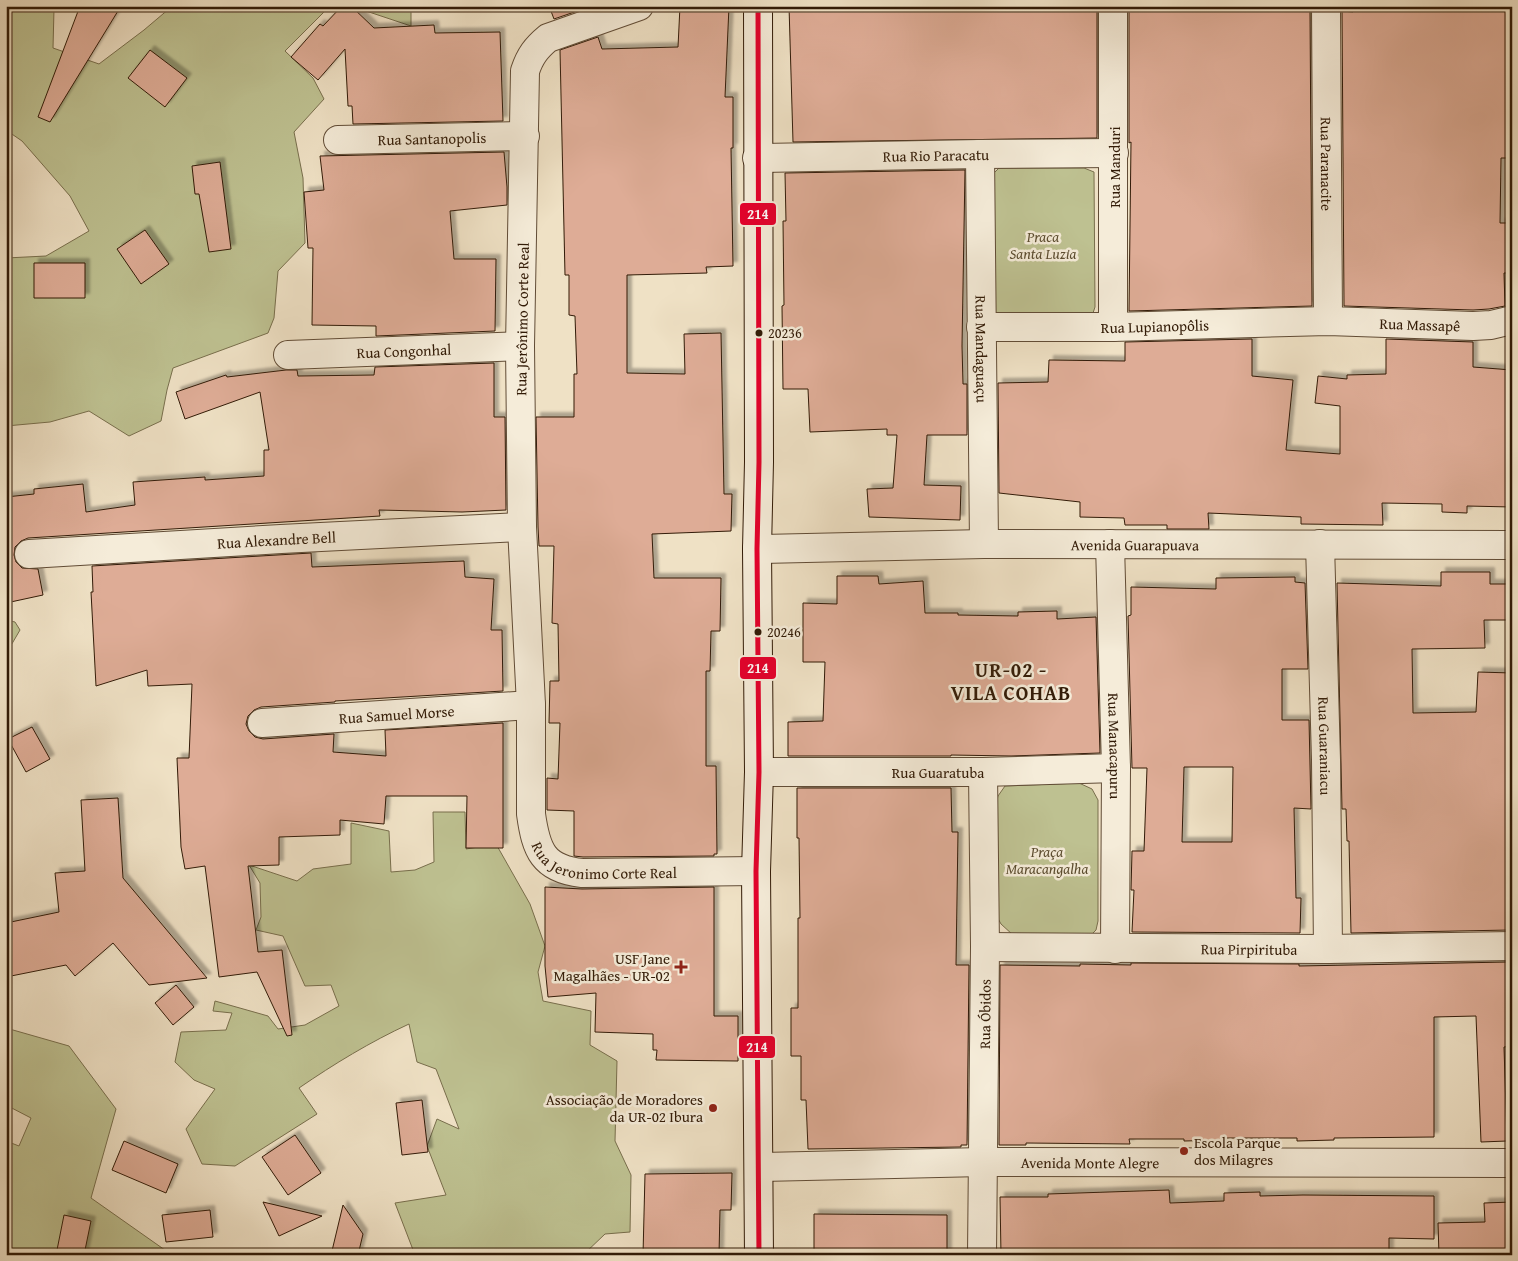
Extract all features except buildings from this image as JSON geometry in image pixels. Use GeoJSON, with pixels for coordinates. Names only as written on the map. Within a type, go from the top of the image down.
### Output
{"type":"FeatureCollection","features":[{"type":"Feature","properties":{"kind":"street","name":"Rua Jerônimo Corte Real"},"geometry":{"type":"LineString","coordinates":[[531,705],[522,527],[520,346],[525,72],[529,59],[536,48],[548,38],[639,6]]}},
{"type":"Feature","properties":{"kind":"street"},"geometry":{"type":"LineString","coordinates":[[758,6],[759,462],[757,549],[759,772],[756,870],[759,1255]]}},
{"type":"Feature","properties":{"kind":"street","name":"Rua Manduri"},"geometry":{"type":"LineString","coordinates":[[1113,6],[1114,328]]}},
{"type":"Feature","properties":{"kind":"street","name":"Rua Paranacite"},"geometry":{"type":"LineString","coordinates":[[1326,6],[1328,321]]}},
{"type":"Feature","properties":{"kind":"street","name":"Rua Santanopolis"},"geometry":{"type":"LineString","coordinates":[[338,140],[525,136]]}},
{"type":"Feature","properties":{"kind":"street","name":"Rua Rio Paracatu"},"geometry":{"type":"LineString","coordinates":[[757,158],[1114,153]]}},
{"type":"Feature","properties":{"kind":"street","name":"Rua Mandaguaçu"},"geometry":{"type":"LineString","coordinates":[[980,154],[984,544]]}},
{"type":"Feature","properties":{"kind":"street","name":"Rua Massapê"},"geometry":{"type":"LineString","coordinates":[[1328,321],[1473,326],[1491,325],[1512,320]]}},
{"type":"Feature","properties":{"kind":"street","name":"Rua Lupianopôlis"},"geometry":{"type":"LineString","coordinates":[[981,327],[1114,328],[1328,321]]}},
{"type":"Feature","properties":{"kind":"street","name":"Rua Congonhal"},"geometry":{"type":"LineString","coordinates":[[288,355],[520,346]]}},
{"type":"Feature","properties":{"kind":"street","name":"Rua Alexandre Bell"},"geometry":{"type":"LineString","coordinates":[[29,554],[281,538],[522,527]]}},
{"type":"Feature","properties":{"kind":"street","name":"Avenida Guarapuava"},"geometry":{"type":"LineString","coordinates":[[757,549],[984,544],[1512,545]]}},
{"type":"Feature","properties":{"kind":"street","name":"Rua Manacapuru"},"geometry":{"type":"LineString","coordinates":[[1110,544],[1116,768],[1115,949]]}},
{"type":"Feature","properties":{"kind":"street","name":"Rua Guaraniacu"},"geometry":{"type":"LineString","coordinates":[[1320,544],[1326,760],[1328,949]]}},
{"type":"Feature","properties":{"kind":"street","name":"Rua Samuel Morse"},"geometry":{"type":"LineString","coordinates":[[262,723],[531,705]]}},
{"type":"Feature","properties":{"kind":"street","name":"Rua Jeronimo Corte Real"},"geometry":{"type":"LineString","coordinates":[[531,705],[531,814],[537,843],[548,862],[567,872],[582,873],[756,870]]}},
{"type":"Feature","properties":{"kind":"street","name":"Rua Guaratuba"},"geometry":{"type":"LineString","coordinates":[[759,772],[982,772],[1116,768]]}},
{"type":"Feature","properties":{"kind":"street","name":"Rua Óbidos"},"geometry":{"type":"LineString","coordinates":[[982,772],[985,947],[982,1255]]}},
{"type":"Feature","properties":{"kind":"street","name":"Rua Pirpirituba"},"geometry":{"type":"LineString","coordinates":[[985,947],[1328,949],[1512,946]]}},
{"type":"Feature","properties":{"kind":"street","name":"Avenida Monte Alegre"},"geometry":{"type":"LineString","coordinates":[[759,1167],[983,1162],[1512,1163]]}},
{"type":"Feature","properties":{"kind":"green space"},"geometry":{"type":"Polygon","coordinates":[[[6,6],[49,6],[54,9],[53,48],[99,64],[144,30],[170,8],[169,6],[330,6],[285,51],[313,78],[324,99],[294,132],[303,178],[305,243],[278,271],[274,318],[268,333],[173,368],[161,421],[129,436],[89,411],[50,422],[6,426],[6,258],[46,256],[89,231],[70,196],[22,141],[6,130],[6,6]]]}},
{"type":"Feature","properties":{"kind":"green space"},"geometry":{"type":"Polygon","coordinates":[[[351,6],[411,6],[411,26],[351,6]]]}},
{"type":"Feature","properties":{"kind":"green space","name":"Praca Santa Luzia"},"geometry":{"type":"Polygon","coordinates":[[[999,168],[1084,168],[1094,172],[1095,307],[1092,316],[996,317],[991,307],[992,175],[999,168]]]}},
{"type":"Feature","properties":{"kind":"green space"},"geometry":{"type":"Polygon","coordinates":[[[6,620],[15,622],[20,630],[6,654],[6,620]]]}},
{"type":"Feature","properties":{"kind":"green space","name":"Praça Maracangalha"},"geometry":{"type":"Polygon","coordinates":[[[1079,783],[1092,789],[1098,800],[1098,921],[1096,930],[1091,935],[1013,935],[1001,924],[995,913],[995,808],[998,796],[1005,786],[1079,783]]]}},
{"type":"Feature","properties":{"kind":"green space"},"geometry":{"type":"Polygon","coordinates":[[[433,812],[465,812],[466,849],[496,844],[530,904],[545,946],[538,972],[543,1001],[591,1011],[590,1045],[617,1061],[615,1141],[631,1175],[630,1232],[605,1234],[583,1255],[415,1255],[395,1203],[446,1195],[427,1146],[437,1119],[459,1129],[436,1069],[417,1062],[409,1024],[352,1054],[299,1088],[317,1114],[235,1166],[202,1164],[186,1129],[215,1089],[194,1080],[175,1062],[181,1032],[226,1030],[232,1013],[213,1011],[215,1001],[268,1016],[278,1029],[305,1025],[339,1006],[331,985],[305,986],[283,936],[256,930],[261,917],[260,883],[249,865],[297,881],[313,869],[351,864],[351,823],[389,831],[391,872],[415,870],[434,862],[433,812]]]}},
{"type":"Feature","properties":{"kind":"green space"},"geometry":{"type":"Polygon","coordinates":[[[6,1028],[69,1046],[116,1109],[91,1198],[172,1255],[6,1255],[6,1141],[19,1146],[31,1118],[6,1105],[6,1028]]]}},
{"type":"Feature","properties":{"kind":"transit line","name":"214"},"geometry":{"type":"LineString","coordinates":[[758,6],[759,462],[757,549],[759,772],[756,871],[759,1255]]}},
{"type":"Feature","properties":{"kind":"place","name":"20236"},"geometry":{"type":"Point","coordinates":[759,333]}},
{"type":"Feature","properties":{"kind":"place","name":"20246"},"geometry":{"type":"Point","coordinates":[758,632]}},
{"type":"Feature","properties":{"kind":"place","name":"USF Jane Magalhães - UR-02"},"geometry":{"type":"Point","coordinates":[681,967]}},
{"type":"Feature","properties":{"kind":"place","name":"Associação de Moradores da UR-02 Ibura"},"geometry":{"type":"Point","coordinates":[713,1108]}},
{"type":"Feature","properties":{"kind":"place","name":"Escola Parque dos Milagres"},"geometry":{"type":"Point","coordinates":[1184,1151]}},
{"type":"Feature","properties":{"kind":"district","name":"UR-02 - VILA COHAB"},"geometry":{"type":"Point","coordinates":[1011,680]}}]}
